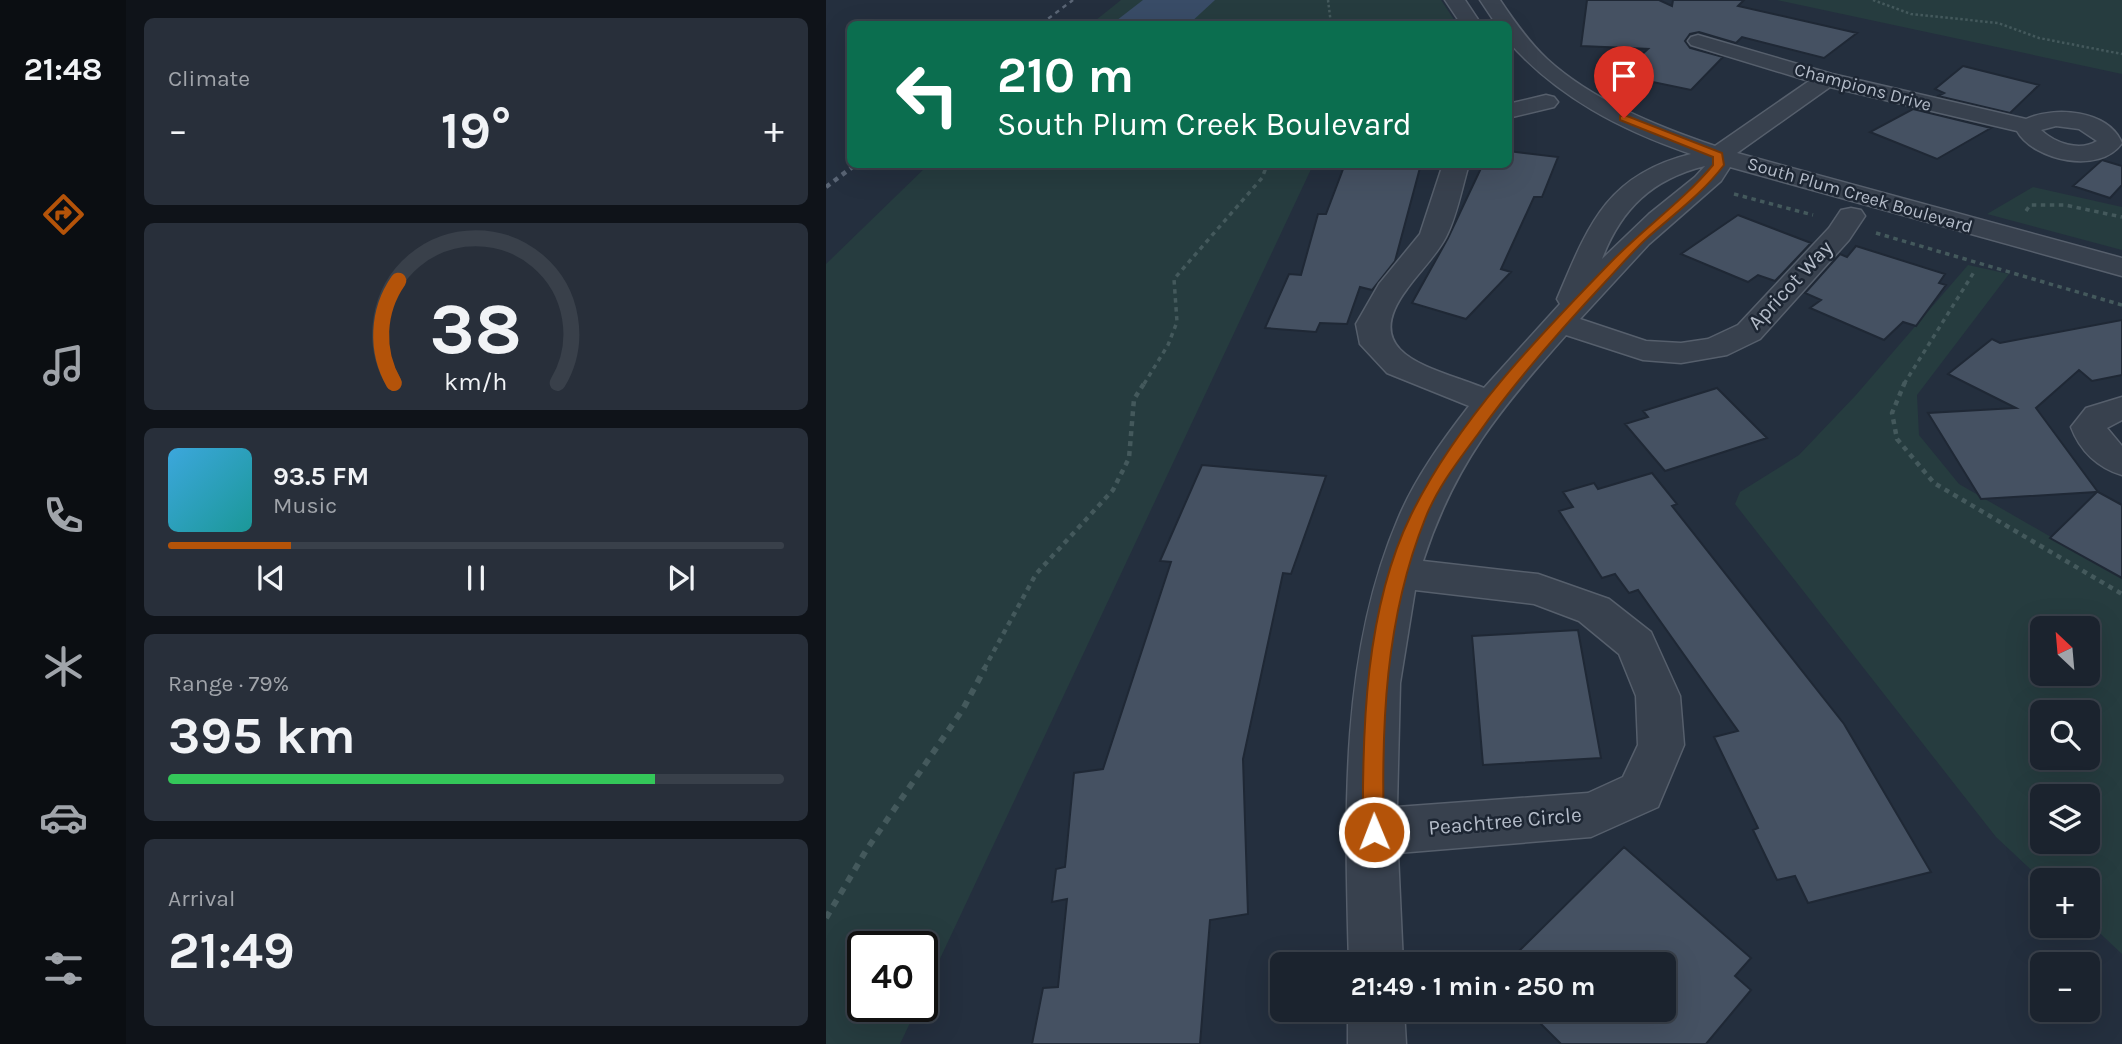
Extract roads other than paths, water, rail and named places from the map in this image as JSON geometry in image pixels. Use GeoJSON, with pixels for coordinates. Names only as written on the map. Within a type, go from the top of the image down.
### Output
{"type":"FeatureCollection","features":[{"type":"Feature","properties":{"kind":"street"},"geometry":{"type":"LineString","coordinates":[[1455,0],[1469,21]]}},
{"type":"Feature","properties":{"kind":"street","name":"South Plum Creek Boulevard"},"geometry":{"type":"LineString","coordinates":[[1490,0],[1504,21]]}},
{"type":"Feature","properties":{"kind":"street","name":"South Plum Creek Boulevard"},"geometry":{"type":"LineString","coordinates":[[1512,32],[1538,64],[1583,95],[1711,172],[1849,220],[2122,293]]}},
{"type":"Feature","properties":{"kind":"street","name":"Champions Drive"},"geometry":{"type":"LineString","coordinates":[[1698,41],[1826,79],[2029,127]]}},
{"type":"Feature","properties":{"kind":"street"},"geometry":{"type":"LineString","coordinates":[[1376,952],[1372,765],[1376,694],[1385,630],[1398,573],[1418,517],[1437,482],[1491,403],[1559,323],[1652,225],[1711,172],[1826,79]]}},
{"type":"Feature","properties":{"kind":"street"},"geometry":{"type":"LineString","coordinates":[[1512,111],[1554,106],[1520,83]]}},
{"type":"Feature","properties":{"kind":"street","name":"South Plum Creek Boulevard"},"geometry":{"type":"LineString","coordinates":[[1611,138],[1678,165],[2122,267]]}},
{"type":"Feature","properties":{"kind":"street"},"geometry":{"type":"LineString","coordinates":[[1559,323],[1582,279],[1598,234],[1612,212],[1647,182],[1678,165]]}},
{"type":"Feature","properties":{"kind":"street"},"geometry":{"type":"LineString","coordinates":[[1455,168],[1433,236],[1390,290],[1372,324],[1376,344],[1399,366],[1491,403]]}},
{"type":"Feature","properties":{"kind":"street","name":"Apricot Way"},"geometry":{"type":"LineString","coordinates":[[1559,323],[1643,350],[1681,354],[1716,348],[1749,331],[1849,220]]}},
{"type":"Feature","properties":{"kind":"street"},"geometry":{"type":"LineString","coordinates":[[2122,408],[2098,416],[2090,427],[2093,439],[2106,453],[2122,463]]}},
{"type":"Feature","properties":{"kind":"street","name":"Peachtree Circle"},"geometry":{"type":"LineString","coordinates":[[1374,832],[1591,815],[1641,792],[1661,745],[1658,696],[1636,643],[1594,610],[1538,589],[1398,573]]}},
{"type":"Feature","properties":{"kind":"street"},"geometry":{"type":"LineString","coordinates":[[1376,1022],[1377,1044]]}},
{"type":"Feature","properties":{"kind":"water"},"geometry":{"type":"Polygon","coordinates":[[[1143,0],[1215,0],[1192,21],[1116,21],[1143,0]]]}},
{"type":"Feature","properties":{"kind":"railway"},"geometry":{"type":"LineString","coordinates":[[1045,21],[1073,0]]}},
{"type":"Feature","properties":{"kind":"railway"},"geometry":{"type":"LineString","coordinates":[[826,187],[851,168]]}}]}
